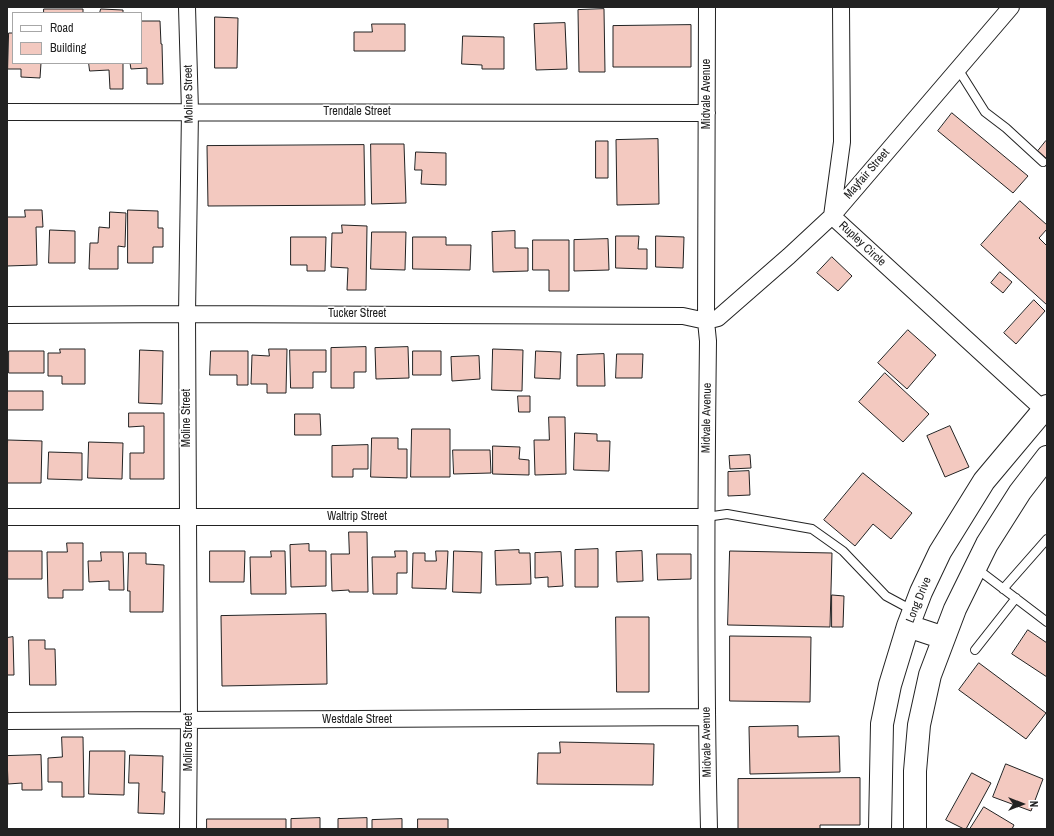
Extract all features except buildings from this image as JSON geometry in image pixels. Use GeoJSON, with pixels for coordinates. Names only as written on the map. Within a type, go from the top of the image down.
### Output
{"type":"FeatureCollection","features":[{"type":"Feature","properties":{"kind":"main road","name":"Long Drive"},"geometry":{"type":"LineString","coordinates":[[880,829],[882,724],[890,685],[921,592],[940,552],[984,481],[1046,410]]}},
{"type":"Feature","properties":{"kind":"main road"},"geometry":{"type":"LineString","coordinates":[[915,829],[915,771],[919,725],[930,675],[955,609],[987,544],[1016,498],[1047,457]]}},
{"type":"Feature","properties":{"kind":"main road"},"geometry":{"type":"LineString","coordinates":[[911,619],[944,638]]}},
{"type":"Feature","properties":{"kind":"street","name":"Moline Street"},"geometry":{"type":"LineString","coordinates":[[187,7],[190,111],[187,314],[189,720],[188,829]]}},
{"type":"Feature","properties":{"kind":"street","name":"Midvale Avenue"},"geometry":{"type":"LineString","coordinates":[[707,7],[706,321],[708,340],[706,718],[709,829]]}},
{"type":"Feature","properties":{"kind":"street","name":"Rupley Circle"},"geometry":{"type":"LineString","coordinates":[[842,7],[842,142],[832,216],[1046,410]]}},
{"type":"Feature","properties":{"kind":"street","name":"Mayfair Street"},"geometry":{"type":"LineString","coordinates":[[706,321],[718,318],[832,216],[1011,7]]}},
{"type":"Feature","properties":{"kind":"street","name":"Trendale Street"},"geometry":{"type":"LineString","coordinates":[[7,112],[190,111],[707,113]]}},
{"type":"Feature","properties":{"kind":"street","name":"Tucker Street"},"geometry":{"type":"LineString","coordinates":[[7,315],[187,314],[683,316],[706,321]]}},
{"type":"Feature","properties":{"kind":"street","name":"Waltrip Street"},"geometry":{"type":"LineString","coordinates":[[7,517],[706,516]]}},
{"type":"Feature","properties":{"kind":"street","name":"Westdale Street"},"geometry":{"type":"LineString","coordinates":[[7,721],[706,718]]}},
{"type":"Feature","properties":{"kind":"lane"},"geometry":{"type":"LineString","coordinates":[[958,69],[985,112],[1006,128],[1042,162]]}},
{"type":"Feature","properties":{"kind":"lane"},"geometry":{"type":"LineString","coordinates":[[706,516],[727,514],[812,529],[843,551],[886,596],[911,619]]}},
{"type":"Feature","properties":{"kind":"lane"},"geometry":{"type":"LineString","coordinates":[[1003,589],[1047,539]]}},
{"type":"Feature","properties":{"kind":"lane"},"geometry":{"type":"LineString","coordinates":[[975,568],[1047,622]]}},
{"type":"Feature","properties":{"kind":"lane"},"geometry":{"type":"LineString","coordinates":[[975,650],[1016,598]]}}]}
